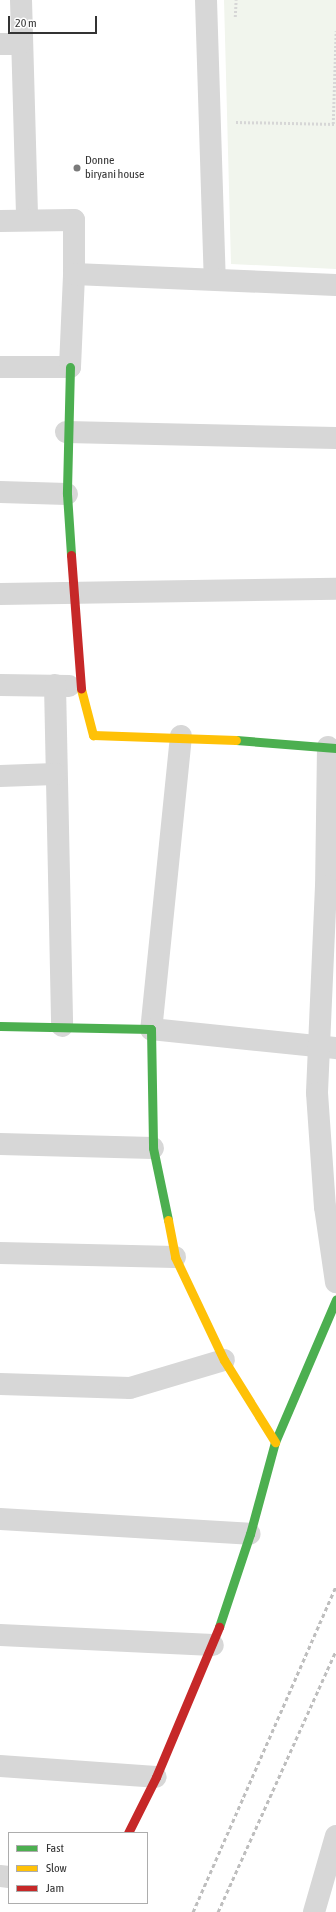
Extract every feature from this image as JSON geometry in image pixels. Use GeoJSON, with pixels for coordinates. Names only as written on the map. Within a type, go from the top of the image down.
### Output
{"type":"FeatureCollection","features":[{"type":"Feature","properties":{"kind":"street"},"geometry":{"type":"LineString","coordinates":[[21,0],[10,44],[27,220]]}},
{"type":"Feature","properties":{"kind":"street"},"geometry":{"type":"LineString","coordinates":[[206,0],[215,279]]}},
{"type":"Feature","properties":{"kind":"street"},"geometry":{"type":"LineString","coordinates":[[0,221],[74,220],[74,274],[66,432],[67,494],[75,594],[80,686],[93,735],[181,736],[332,747],[331,886],[327,1046],[317,1093],[325,1200],[336,1282]]}},
{"type":"Feature","properties":{"kind":"street"},"geometry":{"type":"LineString","coordinates":[[74,274],[336,285]]}},
{"type":"Feature","properties":{"kind":"street"},"geometry":{"type":"LineString","coordinates":[[0,367],[70,367]]}},
{"type":"Feature","properties":{"kind":"street"},"geometry":{"type":"LineString","coordinates":[[66,432],[336,438]]}},
{"type":"Feature","properties":{"kind":"street"},"geometry":{"type":"LineString","coordinates":[[0,492],[67,494]]}},
{"type":"Feature","properties":{"kind":"street"},"geometry":{"type":"LineString","coordinates":[[0,594],[336,589]]}},
{"type":"Feature","properties":{"kind":"street"},"geometry":{"type":"LineString","coordinates":[[0,685],[80,686]]}},
{"type":"Feature","properties":{"kind":"street"},"geometry":{"type":"LineString","coordinates":[[55,685],[55,774],[62,1026]]}},
{"type":"Feature","properties":{"kind":"street"},"geometry":{"type":"LineString","coordinates":[[181,736],[152,1029],[153,1148],[175,1257],[224,1360],[275,1442]]}},
{"type":"Feature","properties":{"kind":"street"},"geometry":{"type":"LineString","coordinates":[[0,776],[55,774]]}},
{"type":"Feature","properties":{"kind":"street"},"geometry":{"type":"LineString","coordinates":[[0,1026],[62,1026],[152,1029],[327,1046]]}},
{"type":"Feature","properties":{"kind":"street"},"geometry":{"type":"LineString","coordinates":[[0,1144],[153,1148]]}},
{"type":"Feature","properties":{"kind":"street"},"geometry":{"type":"LineString","coordinates":[[0,1253],[175,1257]]}},
{"type":"Feature","properties":{"kind":"street"},"geometry":{"type":"LineString","coordinates":[[128,1832],[156,1777],[213,1645],[250,1534],[275,1442],[336,1300]]}},
{"type":"Feature","properties":{"kind":"street"},"geometry":{"type":"LineString","coordinates":[[0,1384],[130,1388],[224,1360]]}},
{"type":"Feature","properties":{"kind":"street"},"geometry":{"type":"LineString","coordinates":[[0,1519],[250,1534]]}},
{"type":"Feature","properties":{"kind":"street"},"geometry":{"type":"LineString","coordinates":[[0,1635],[213,1645]]}},
{"type":"Feature","properties":{"kind":"street"},"geometry":{"type":"LineString","coordinates":[[0,1766],[156,1777]]}},
{"type":"Feature","properties":{"kind":"street"},"geometry":{"type":"LineString","coordinates":[[314,1912],[336,1836]]}},
{"type":"Feature","properties":{"kind":"path"},"geometry":{"type":"LineString","coordinates":[[233,122],[334,124],[336,31]]}},
{"type":"Feature","properties":{"kind":"shaded area"},"geometry":{"type":"Polygon","coordinates":[[[224,0],[336,0],[336,269],[231,264],[224,0]]]}},
{"type":"Feature","properties":{"kind":"railway"},"geometry":{"type":"LineString","coordinates":[[193,1912],[336,1587]]}},
{"type":"Feature","properties":{"kind":"railway"},"geometry":{"type":"LineString","coordinates":[[218,1912],[336,1651]]}},
{"type":"Feature","properties":{"kind":"traffic: fast"},"geometry":{"type":"LineString","coordinates":[[70,367],[67,494],[71,555]]}},
{"type":"Feature","properties":{"kind":"traffic: fast"},"geometry":{"type":"LineString","coordinates":[[236,740],[336,748]]}},
{"type":"Feature","properties":{"kind":"traffic: fast"},"geometry":{"type":"LineString","coordinates":[[0,1026],[151,1029],[153,1148],[168,1220]]}},
{"type":"Feature","properties":{"kind":"traffic: fast"},"geometry":{"type":"LineString","coordinates":[[219,1627],[250,1534],[275,1442],[336,1300]]}},
{"type":"Feature","properties":{"kind":"traffic: slow"},"geometry":{"type":"LineString","coordinates":[[81,689],[93,735],[236,740]]}},
{"type":"Feature","properties":{"kind":"traffic: slow"},"geometry":{"type":"LineString","coordinates":[[168,1220],[175,1257],[224,1360],[275,1442]]}},
{"type":"Feature","properties":{"kind":"traffic: jam"},"geometry":{"type":"LineString","coordinates":[[71,555],[81,689]]}},
{"type":"Feature","properties":{"kind":"traffic: jam"},"geometry":{"type":"LineString","coordinates":[[128,1832],[156,1777],[219,1627]]}},
{"type":"Feature","properties":{"kind":"place","name":"Donne biryani house"},"geometry":{"type":"Point","coordinates":[77,168]}}]}
